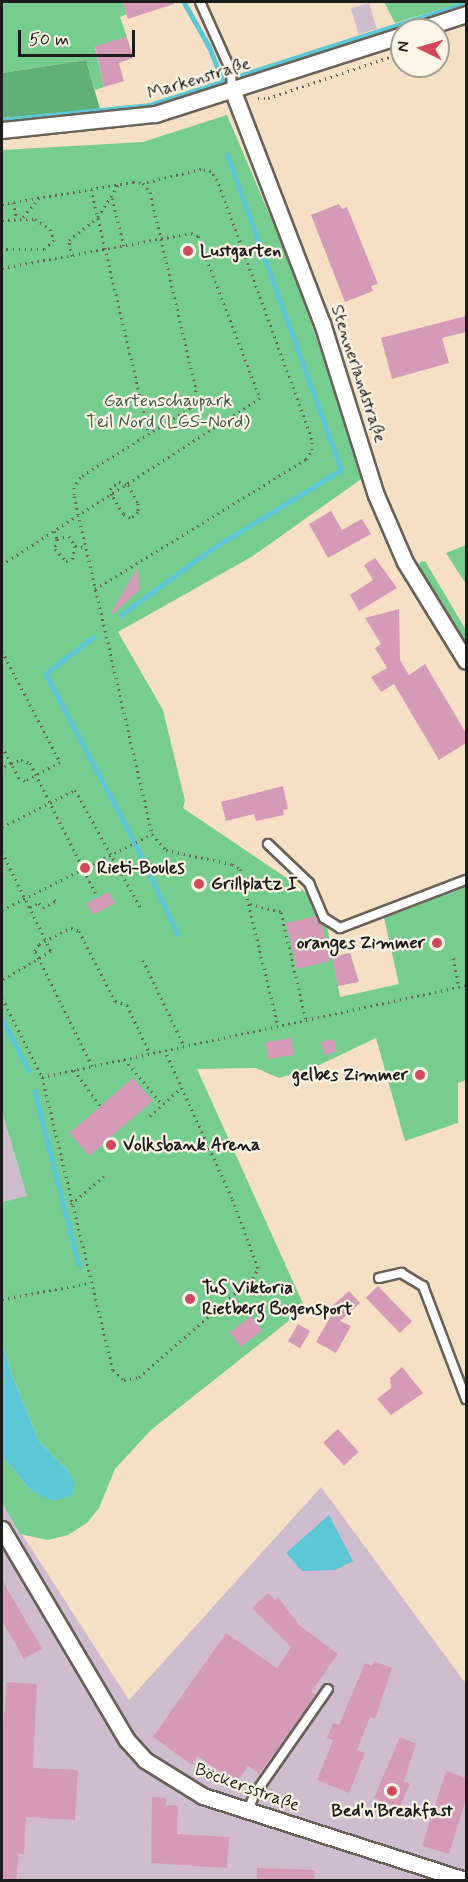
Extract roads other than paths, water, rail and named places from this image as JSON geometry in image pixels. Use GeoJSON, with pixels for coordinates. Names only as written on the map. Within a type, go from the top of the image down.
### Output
{"type":"FeatureCollection","features":[{"type":"Feature","properties":{"kind":"street"},"geometry":{"type":"LineString","coordinates":[[450,19],[466,14]]}},
{"type":"Feature","properties":{"kind":"street","name":"Markenstraße"},"geometry":{"type":"LineString","coordinates":[[2,130],[139,117],[232,90],[390,39]]}},
{"type":"Feature","properties":{"kind":"street","name":"Stennerlandstraße"},"geometry":{"type":"LineString","coordinates":[[232,90],[322,323],[380,505],[405,562],[466,661]]}},
{"type":"Feature","properties":{"kind":"street","name":"Böckersstraße"},"geometry":{"type":"LineString","coordinates":[[2,1529],[127,1740],[145,1760],[173,1780],[203,1796],[464,1881]]}},
{"type":"Feature","properties":{"kind":"lane"},"geometry":{"type":"LineString","coordinates":[[200,2],[231,71],[232,90]]}},
{"type":"Feature","properties":{"kind":"lane"},"geometry":{"type":"LineString","coordinates":[[268,844],[309,883],[324,918],[340,928],[466,880]]}},
{"type":"Feature","properties":{"kind":"lane"},"geometry":{"type":"LineString","coordinates":[[379,1278],[401,1273],[423,1286],[466,1399]]}},
{"type":"Feature","properties":{"kind":"lane"},"geometry":{"type":"LineString","coordinates":[[248,1811],[254,1795],[328,1689]]}},
{"type":"Feature","properties":{"kind":"water"},"geometry":{"type":"Polygon","coordinates":[[[2,1339],[11,1373],[39,1441],[69,1472],[75,1484],[71,1496],[52,1501],[31,1491],[2,1456],[2,1339]]]}},
{"type":"Feature","properties":{"kind":"water"},"geometry":{"type":"Polygon","coordinates":[[[329,1515],[353,1561],[335,1570],[302,1571],[286,1553],[329,1515]]]}},
{"type":"Feature","properties":{"kind":"waterway"},"geometry":{"type":"LineString","coordinates":[[184,2],[209,46],[223,81]]}},
{"type":"Feature","properties":{"kind":"waterway"},"geometry":{"type":"LineString","coordinates":[[242,75],[466,3]]}},
{"type":"Feature","properties":{"kind":"waterway"},"geometry":{"type":"LineString","coordinates":[[153,104],[224,81]]}},
{"type":"Feature","properties":{"kind":"waterway"},"geometry":{"type":"LineString","coordinates":[[2,120],[150,105]]}},
{"type":"Feature","properties":{"kind":"waterway"},"geometry":{"type":"LineString","coordinates":[[121,615],[210,550],[341,470],[227,155]]}},
{"type":"Feature","properties":{"kind":"waterway"},"geometry":{"type":"LineString","coordinates":[[94,637],[46,674],[133,839],[178,934]]}},
{"type":"Feature","properties":{"kind":"waterway"},"geometry":{"type":"LineString","coordinates":[[2,1018],[29,1071]]}},
{"type":"Feature","properties":{"kind":"waterway"},"geometry":{"type":"LineString","coordinates":[[35,1091],[79,1265]]}},
{"type":"Feature","properties":{"kind":"place","name":"Lustgarten"},"geometry":{"type":"Point","coordinates":[188,251]}},
{"type":"Feature","properties":{"kind":"place","name":"Rieti-Boules"},"geometry":{"type":"Point","coordinates":[85,868]}},
{"type":"Feature","properties":{"kind":"place","name":"Grillplatz I"},"geometry":{"type":"Point","coordinates":[199,884]}},
{"type":"Feature","properties":{"kind":"place","name":"oranges Zimmer"},"geometry":{"type":"Point","coordinates":[437,943]}},
{"type":"Feature","properties":{"kind":"place","name":"gelbes Zimmer"},"geometry":{"type":"Point","coordinates":[420,1075]}},
{"type":"Feature","properties":{"kind":"place","name":"Volksbank Arena"},"geometry":{"type":"Point","coordinates":[111,1145]}},
{"type":"Feature","properties":{"kind":"place","name":"TuS Viktoria Rietberg Bogensport"},"geometry":{"type":"Point","coordinates":[190,1299]}},
{"type":"Feature","properties":{"kind":"place","name":"Bed'n'Breakfast"},"geometry":{"type":"Point","coordinates":[392,1791]}},
{"type":"Feature","properties":{"kind":"park label","name":"Gartenschaupark Teil Nord (LGS-Nord)"},"geometry":{"type":"Point","coordinates":[168,412]}}]}
